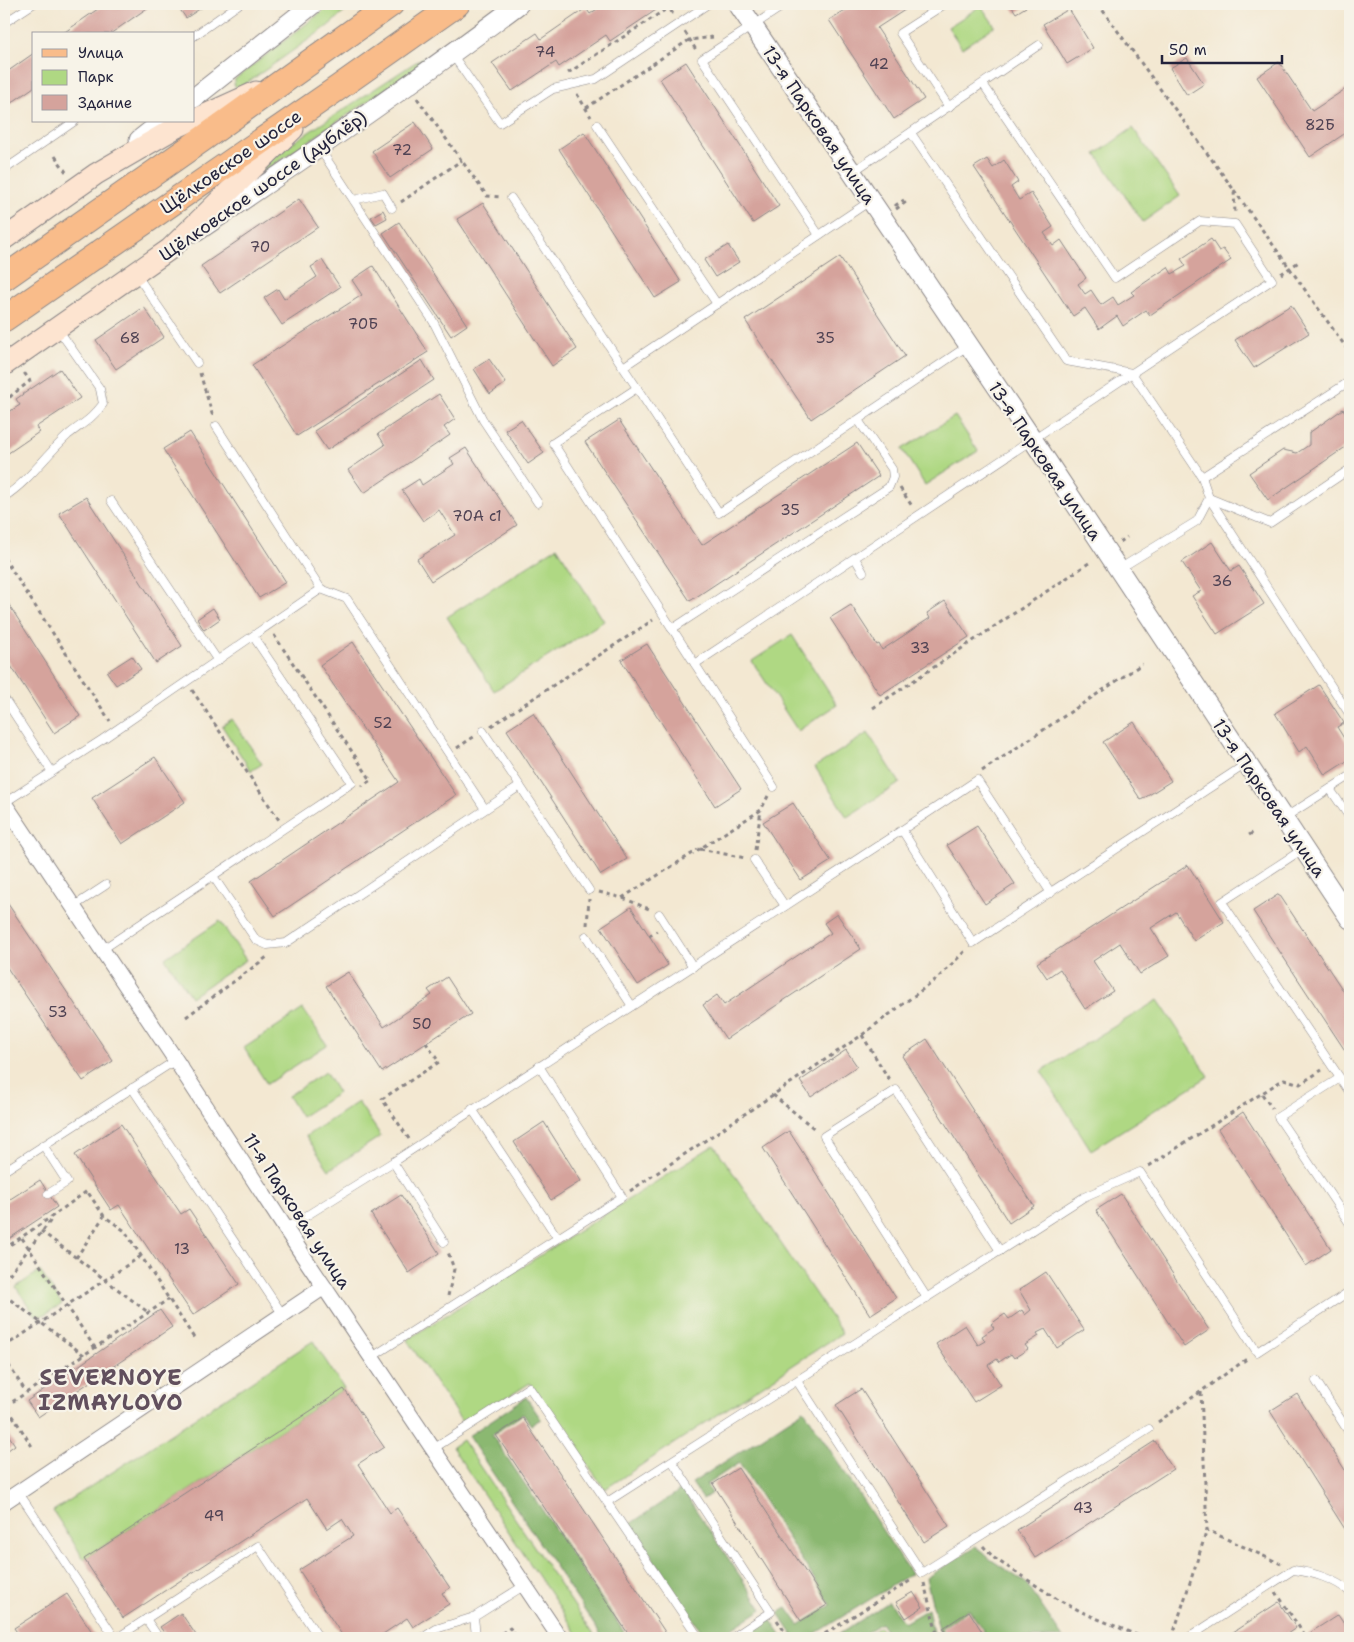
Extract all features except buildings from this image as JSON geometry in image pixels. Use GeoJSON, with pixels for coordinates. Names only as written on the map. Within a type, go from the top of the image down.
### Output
{"type":"FeatureCollection","features":[{"type":"Feature","properties":{"kind":"main road","name":"Щёлковское шоссе"},"geometry":{"type":"LineString","coordinates":[[4,278],[391,4]]}},
{"type":"Feature","properties":{"kind":"main road","name":"Щёлковское шоссе"},"geometry":{"type":"LineString","coordinates":[[4,319],[457,4]]}},
{"type":"Feature","properties":{"kind":"main road"},"geometry":{"type":"LineString","coordinates":[[195,120],[246,97],[310,62]]}},
{"type":"Feature","properties":{"kind":"main road"},"geometry":{"type":"LineString","coordinates":[[170,249],[277,144],[338,88]]}},
{"type":"Feature","properties":{"kind":"main road"},"geometry":{"type":"LineString","coordinates":[[4,239],[96,174],[188,122]]}},
{"type":"Feature","properties":{"kind":"main road","name":"Щёлковское шоссе (дублёр)"},"geometry":{"type":"LineString","coordinates":[[13,368],[58,328],[170,249]]}},
{"type":"Feature","properties":{"kind":"street"},"geometry":{"type":"LineString","coordinates":[[195,97],[313,4]]}},
{"type":"Feature","properties":{"kind":"street","name":"Щёлковское шоссе (дублёр)"},"geometry":{"type":"LineString","coordinates":[[170,249],[320,148],[519,4]]}},
{"type":"Feature","properties":{"kind":"street","name":"13-я Парковая улица"},"geometry":{"type":"LineString","coordinates":[[738,4],[1033,440],[1282,819],[1350,919]]}},
{"type":"Feature","properties":{"kind":"street"},"geometry":{"type":"LineString","coordinates":[[96,174],[163,122]]}},
{"type":"Feature","properties":{"kind":"street","name":"11-я Парковая улица"},"geometry":{"type":"LineString","coordinates":[[5,809],[74,906],[285,1229],[560,1638]]}},
{"type":"Feature","properties":{"kind":"street"},"geometry":{"type":"LineString","coordinates":[[4,1502],[324,1287]]}},
{"type":"Feature","properties":{"kind":"lane"},"geometry":{"type":"LineString","coordinates":[[4,24],[33,4]]}},
{"type":"Feature","properties":{"kind":"lane"},"geometry":{"type":"LineString","coordinates":[[195,35],[239,4]]}},
{"type":"Feature","properties":{"kind":"lane"},"geometry":{"type":"LineString","coordinates":[[452,54],[500,123],[553,89],[596,79],[708,4]]}},
{"type":"Feature","properties":{"kind":"lane"},"geometry":{"type":"LineString","coordinates":[[786,4],[702,59],[819,235]]}},
{"type":"Feature","properties":{"kind":"lane"},"geometry":{"type":"LineString","coordinates":[[945,4],[900,33],[949,107]]}},
{"type":"Feature","properties":{"kind":"lane"},"geometry":{"type":"LineString","coordinates":[[852,173],[1039,45]]}},
{"type":"Feature","properties":{"kind":"lane"},"geometry":{"type":"LineString","coordinates":[[695,664],[1272,280],[1235,224],[1200,222],[1115,278],[982,84]]}},
{"type":"Feature","properties":{"kind":"lane"},"geometry":{"type":"LineString","coordinates":[[4,170],[74,122]]}},
{"type":"Feature","properties":{"kind":"lane"},"geometry":{"type":"LineString","coordinates":[[597,126],[717,304]]}},
{"type":"Feature","properties":{"kind":"lane"},"geometry":{"type":"LineString","coordinates":[[911,133],[1066,361],[1132,373],[1202,477],[1208,498],[1350,715]]}},
{"type":"Feature","properties":{"kind":"lane"},"geometry":{"type":"LineString","coordinates":[[320,148],[432,321],[484,420],[538,503]]}},
{"type":"Feature","properties":{"kind":"lane"},"geometry":{"type":"LineString","coordinates":[[354,200],[383,194],[392,208]]}},
{"type":"Feature","properties":{"kind":"lane"},"geometry":{"type":"LineString","coordinates":[[511,198],[720,512],[969,346]]}},
{"type":"Feature","properties":{"kind":"lane"},"geometry":{"type":"LineString","coordinates":[[623,367],[870,201]]}},
{"type":"Feature","properties":{"kind":"lane"},"geometry":{"type":"LineString","coordinates":[[136,274],[197,363]]}},
{"type":"Feature","properties":{"kind":"lane"},"geometry":{"type":"LineString","coordinates":[[4,497],[17,489],[68,435],[94,416],[103,404],[100,389],[58,328]]}},
{"type":"Feature","properties":{"kind":"lane"},"geometry":{"type":"LineString","coordinates":[[1202,477],[1350,381]]}},
{"type":"Feature","properties":{"kind":"lane"},"geometry":{"type":"LineString","coordinates":[[637,388],[553,443],[774,787]]}},
{"type":"Feature","properties":{"kind":"lane"},"geometry":{"type":"LineString","coordinates":[[672,629],[889,487],[893,478],[892,469],[858,420]]}},
{"type":"Feature","properties":{"kind":"lane"},"geometry":{"type":"LineString","coordinates":[[216,426],[321,589],[347,599],[485,809]]}},
{"type":"Feature","properties":{"kind":"lane"},"geometry":{"type":"LineString","coordinates":[[1208,498],[1270,524],[1350,469]]}},
{"type":"Feature","properties":{"kind":"lane"},"geometry":{"type":"LineString","coordinates":[[1118,570],[1197,521],[1208,498]]}},
{"type":"Feature","properties":{"kind":"lane"},"geometry":{"type":"LineString","coordinates":[[112,501],[218,661]]}},
{"type":"Feature","properties":{"kind":"lane"},"geometry":{"type":"LineString","coordinates":[[854,558],[863,572]]}},
{"type":"Feature","properties":{"kind":"lane"},"geometry":{"type":"LineString","coordinates":[[5,809],[52,772],[218,661],[321,589]]}},
{"type":"Feature","properties":{"kind":"lane"},"geometry":{"type":"LineString","coordinates":[[102,949],[352,783],[253,636]]}},
{"type":"Feature","properties":{"kind":"lane"},"geometry":{"type":"LineString","coordinates":[[4,698],[52,772]]}},
{"type":"Feature","properties":{"kind":"lane"},"geometry":{"type":"LineString","coordinates":[[483,731],[589,890]]}},
{"type":"Feature","properties":{"kind":"lane"},"geometry":{"type":"LineString","coordinates":[[902,830],[974,943],[1246,764]]}},
{"type":"Feature","properties":{"kind":"lane"},"geometry":{"type":"LineString","coordinates":[[1282,819],[1350,776]]}},
{"type":"Feature","properties":{"kind":"lane"},"geometry":{"type":"LineString","coordinates":[[285,1229],[393,1162],[977,780],[1051,893]]}},
{"type":"Feature","properties":{"kind":"lane"},"geometry":{"type":"LineString","coordinates":[[213,876],[256,940],[267,945],[286,943],[520,786]]}},
{"type":"Feature","properties":{"kind":"lane"},"geometry":{"type":"LineString","coordinates":[[1330,789],[1350,818]]}},
{"type":"Feature","properties":{"kind":"lane"},"geometry":{"type":"LineString","coordinates":[[1303,849],[1222,902],[1350,1093]]}},
{"type":"Feature","properties":{"kind":"lane"},"geometry":{"type":"LineString","coordinates":[[754,860],[785,906]]}},
{"type":"Feature","properties":{"kind":"lane"},"geometry":{"type":"LineString","coordinates":[[74,906],[106,885]]}},
{"type":"Feature","properties":{"kind":"lane"},"geometry":{"type":"LineString","coordinates":[[659,914],[693,967]]}},
{"type":"Feature","properties":{"kind":"lane"},"geometry":{"type":"LineString","coordinates":[[586,936],[632,1006]]}},
{"type":"Feature","properties":{"kind":"lane"},"geometry":{"type":"LineString","coordinates":[[4,1171],[176,1060]]}},
{"type":"Feature","properties":{"kind":"lane"},"geometry":{"type":"LineString","coordinates":[[372,1357],[556,1237],[622,1197],[539,1066]]}},
{"type":"Feature","properties":{"kind":"lane"},"geometry":{"type":"LineString","coordinates":[[1340,1078],[1278,1117],[1350,1224]]}},
{"type":"Feature","properties":{"kind":"lane"},"geometry":{"type":"LineString","coordinates":[[132,1088],[283,1315]]}},
{"type":"Feature","properties":{"kind":"lane"},"geometry":{"type":"LineString","coordinates":[[926,1298],[824,1136],[896,1090],[1000,1250]]}},
{"type":"Feature","properties":{"kind":"lane"},"geometry":{"type":"LineString","coordinates":[[107,1094],[114,1099]]}},
{"type":"Feature","properties":{"kind":"lane"},"geometry":{"type":"LineString","coordinates":[[472,1109],[556,1237]]}},
{"type":"Feature","properties":{"kind":"lane"},"geometry":{"type":"LineString","coordinates":[[44,1145],[67,1182],[48,1194]]}},
{"type":"Feature","properties":{"kind":"lane"},"geometry":{"type":"LineString","coordinates":[[393,1162],[444,1242]]}},
{"type":"Feature","properties":{"kind":"lane"},"geometry":{"type":"LineString","coordinates":[[608,1502],[1084,1197],[1140,1172],[1257,1352],[1350,1291]]}},
{"type":"Feature","properties":{"kind":"lane"},"geometry":{"type":"LineString","coordinates":[[1316,1380],[1350,1434]]}},
{"type":"Feature","properties":{"kind":"lane"},"geometry":{"type":"LineString","coordinates":[[796,1381],[922,1573],[1149,1429]]}},
{"type":"Feature","properties":{"kind":"lane"},"geometry":{"type":"LineString","coordinates":[[433,1449],[529,1387],[699,1638]]}},
{"type":"Feature","properties":{"kind":"lane"},"geometry":{"type":"LineString","coordinates":[[672,1461],[771,1612],[732,1638]]}},
{"type":"Feature","properties":{"kind":"lane"},"geometry":{"type":"LineString","coordinates":[[19,1492],[116,1638],[258,1546],[319,1638]]}},
{"type":"Feature","properties":{"kind":"lane"},"geometry":{"type":"LineString","coordinates":[[1188,1638],[1270,1583],[1293,1570],[1318,1575],[1350,1592]]}},
{"type":"Feature","properties":{"kind":"lane"},"geometry":{"type":"LineString","coordinates":[[422,1638],[436,1629],[474,1617],[524,1585]]}},
{"type":"Feature","properties":{"kind":"lane"},"geometry":{"type":"LineString","coordinates":[[473,1638],[476,1636],[474,1617]]}},
{"type":"Feature","properties":{"kind":"lane"},"geometry":{"type":"LineString","coordinates":[[146,1619],[159,1638]]}},
{"type":"Feature","properties":{"kind":"path"},"geometry":{"type":"LineString","coordinates":[[562,77],[674,4]]}},
{"type":"Feature","properties":{"kind":"path"},"geometry":{"type":"LineString","coordinates":[[1098,4],[1350,353]]}},
{"type":"Feature","properties":{"kind":"path"},"geometry":{"type":"LineString","coordinates":[[679,24],[702,59]]}},
{"type":"Feature","properties":{"kind":"path"},"geometry":{"type":"LineString","coordinates":[[586,108],[689,40],[715,37]]}},
{"type":"Feature","properties":{"kind":"path"},"geometry":{"type":"LineString","coordinates":[[571,85],[597,126]]}},
{"type":"Feature","properties":{"kind":"path"},"geometry":{"type":"LineString","coordinates":[[417,98],[487,196]]}},
{"type":"Feature","properties":{"kind":"path"},"geometry":{"type":"LineString","coordinates":[[55,156],[66,172]]}},
{"type":"Feature","properties":{"kind":"path"},"geometry":{"type":"LineString","coordinates":[[392,208],[462,160]]}},
{"type":"Feature","properties":{"kind":"path"},"geometry":{"type":"LineString","coordinates":[[1234,190],[1235,224]]}},
{"type":"Feature","properties":{"kind":"path"},"geometry":{"type":"LineString","coordinates":[[1272,280],[1300,261]]}},
{"type":"Feature","properties":{"kind":"path"},"geometry":{"type":"LineString","coordinates":[[197,363],[216,426]]}},
{"type":"Feature","properties":{"kind":"path"},"geometry":{"type":"LineString","coordinates":[[4,403],[12,394],[30,381],[13,368]]}},
{"type":"Feature","properties":{"kind":"path"},"geometry":{"type":"LineString","coordinates":[[893,478],[918,516]]}},
{"type":"Feature","properties":{"kind":"path"},"geometry":{"type":"LineString","coordinates":[[4,558],[116,730]]}},
{"type":"Feature","properties":{"kind":"path"},"geometry":{"type":"LineString","coordinates":[[873,708],[1079,570]]}},
{"type":"Feature","properties":{"kind":"path"},"geometry":{"type":"LineString","coordinates":[[448,753],[662,614]]}},
{"type":"Feature","properties":{"kind":"path"},"geometry":{"type":"LineString","coordinates":[[268,626],[371,780],[354,791]]}},
{"type":"Feature","properties":{"kind":"path"},"geometry":{"type":"LineString","coordinates":[[977,780],[977,774],[1142,664]]}},
{"type":"Feature","properties":{"kind":"path"},"geometry":{"type":"LineString","coordinates":[[186,682],[284,828]]}},
{"type":"Feature","properties":{"kind":"path"},"geometry":{"type":"LineString","coordinates":[[699,849],[754,860],[761,810],[774,787]]}},
{"type":"Feature","properties":{"kind":"path"},"geometry":{"type":"LineString","coordinates":[[622,898],[761,810]]}},
{"type":"Feature","properties":{"kind":"path"},"geometry":{"type":"LineString","coordinates":[[1250,835],[1254,832]]}},
{"type":"Feature","properties":{"kind":"path"},"geometry":{"type":"LineString","coordinates":[[586,936],[589,890],[622,898],[659,914]]}},
{"type":"Feature","properties":{"kind":"path"},"geometry":{"type":"LineString","coordinates":[[186,1017],[286,943]]}},
{"type":"Feature","properties":{"kind":"path"},"geometry":{"type":"LineString","coordinates":[[622,1197],[862,1035],[939,977],[974,943]]}},
{"type":"Feature","properties":{"kind":"path"},"geometry":{"type":"LineString","coordinates":[[862,1035],[896,1090]]}},
{"type":"Feature","properties":{"kind":"path"},"geometry":{"type":"LineString","coordinates":[[410,1142],[382,1099],[439,1062],[426,1043]]}},
{"type":"Feature","properties":{"kind":"path"},"geometry":{"type":"LineString","coordinates":[[1140,1172],[1284,1079],[1300,1084],[1331,1064]]}},
{"type":"Feature","properties":{"kind":"path"},"geometry":{"type":"LineString","coordinates":[[773,1094],[824,1136]]}},
{"type":"Feature","properties":{"kind":"path"},"geometry":{"type":"LineString","coordinates":[[1262,1094],[1278,1117]]}},
{"type":"Feature","properties":{"kind":"path"},"geometry":{"type":"LineString","coordinates":[[4,1248],[22,1238],[87,1191],[104,1216],[125,1231],[194,1338]]}},
{"type":"Feature","properties":{"kind":"path"},"geometry":{"type":"LineString","coordinates":[[4,1281],[54,1215]]}},
{"type":"Feature","properties":{"kind":"path"},"geometry":{"type":"LineString","coordinates":[[76,1258],[104,1216]]}},
{"type":"Feature","properties":{"kind":"path"},"geometry":{"type":"LineString","coordinates":[[41,1231],[148,1313]]}},
{"type":"Feature","properties":{"kind":"path"},"geometry":{"type":"LineString","coordinates":[[22,1238],[95,1348]]}},
{"type":"Feature","properties":{"kind":"path"},"geometry":{"type":"LineString","coordinates":[[444,1242],[454,1269],[444,1310]]}},
{"type":"Feature","properties":{"kind":"path"},"geometry":{"type":"LineString","coordinates":[[4,1347],[141,1256]]}},
{"type":"Feature","properties":{"kind":"path"},"geometry":{"type":"LineString","coordinates":[[4,1295],[84,1355]]}},
{"type":"Feature","properties":{"kind":"path"},"geometry":{"type":"LineString","coordinates":[[33,1448],[5,1404],[169,1299]]}},
{"type":"Feature","properties":{"kind":"path"},"geometry":{"type":"LineString","coordinates":[[1149,1429],[1257,1352]]}},
{"type":"Feature","properties":{"kind":"path"},"geometry":{"type":"LineString","coordinates":[[4,1358],[26,1392]]}},
{"type":"Feature","properties":{"kind":"path"},"geometry":{"type":"LineString","coordinates":[[1172,1638],[1207,1530],[1201,1392]]}},
{"type":"Feature","properties":{"kind":"path"},"geometry":{"type":"LineString","coordinates":[[1207,1530],[1293,1570]]}},
{"type":"Feature","properties":{"kind":"path"},"geometry":{"type":"LineString","coordinates":[[976,1539],[994,1558],[1057,1599],[1086,1614],[1144,1638]]}},
{"type":"Feature","properties":{"kind":"path"},"geometry":{"type":"LineString","coordinates":[[818,1638],[922,1573],[938,1638]]}},
{"type":"Feature","properties":{"kind":"path"},"geometry":{"type":"LineString","coordinates":[[1270,1583],[1305,1638]]}},
{"type":"Feature","properties":{"kind":"path"},"geometry":{"type":"LineString","coordinates":[[771,1612],[789,1638]]}},
{"type":"Feature","properties":{"kind":"path"},"geometry":{"type":"LineString","coordinates":[[495,1638],[510,1628],[518,1638]]}},
{"type":"Feature","properties":{"kind":"green space"},"geometry":{"type":"Polygon","coordinates":[[[332,4],[354,4],[328,26],[244,85],[238,88],[234,85],[235,79],[332,4]]]}},
{"type":"Feature","properties":{"kind":"green space"},"geometry":{"type":"Polygon","coordinates":[[[981,6],[995,26],[962,48],[948,27],[981,6]]]}},
{"type":"Feature","properties":{"kind":"green space"},"geometry":{"type":"Polygon","coordinates":[[[425,56],[426,62],[257,176],[277,153],[425,56]]]}},
{"type":"Feature","properties":{"kind":"green space"},"geometry":{"type":"Polygon","coordinates":[[[1133,128],[1180,196],[1143,222],[1096,154],[1133,128]]]}},
{"type":"Feature","properties":{"kind":"green space"},"geometry":{"type":"Polygon","coordinates":[[[955,416],[978,451],[925,485],[902,449],[955,416]]]}},
{"type":"Feature","properties":{"kind":"green space"},"geometry":{"type":"Polygon","coordinates":[[[557,547],[604,621],[494,691],[447,617],[557,547]]]}},
{"type":"Feature","properties":{"kind":"green space"},"geometry":{"type":"Polygon","coordinates":[[[792,635],[837,705],[798,731],[752,661],[792,635]]]}},
{"type":"Feature","properties":{"kind":"green space"},"geometry":{"type":"Polygon","coordinates":[[[232,719],[262,764],[251,771],[222,726],[232,719]]]}},
{"type":"Feature","properties":{"kind":"green space"},"geometry":{"type":"Polygon","coordinates":[[[868,733],[900,783],[847,817],[815,767],[868,733]]]}},
{"type":"Feature","properties":{"kind":"green space"},"geometry":{"type":"Polygon","coordinates":[[[220,921],[246,960],[191,997],[165,958],[220,921]]]}},
{"type":"Feature","properties":{"kind":"green space"},"geometry":{"type":"Polygon","coordinates":[[[1158,1000],[1209,1076],[1091,1150],[1041,1071],[1158,1000]]]}},
{"type":"Feature","properties":{"kind":"green space"},"geometry":{"type":"Polygon","coordinates":[[[303,1009],[327,1045],[267,1084],[244,1048],[303,1009]]]}},
{"type":"Feature","properties":{"kind":"green space"},"geometry":{"type":"Polygon","coordinates":[[[325,1072],[338,1093],[301,1117],[288,1096],[325,1072]]]}},
{"type":"Feature","properties":{"kind":"green space"},"geometry":{"type":"Polygon","coordinates":[[[358,1102],[381,1136],[329,1170],[306,1136],[358,1102]]]}},
{"type":"Feature","properties":{"kind":"green space"},"geometry":{"type":"Polygon","coordinates":[[[714,1145],[842,1333],[605,1489],[530,1383],[464,1425],[407,1340],[714,1145]]]}},
{"type":"Feature","properties":{"kind":"green space"},"geometry":{"type":"Polygon","coordinates":[[[40,1271],[62,1304],[40,1317],[34,1314],[16,1287],[40,1271]]]}},
{"type":"Feature","properties":{"kind":"green space"},"geometry":{"type":"Polygon","coordinates":[[[313,1341],[344,1389],[84,1559],[53,1511],[313,1341]]]}},
{"type":"Feature","properties":{"kind":"green space"},"geometry":{"type":"Polygon","coordinates":[[[526,1397],[541,1419],[531,1425],[523,1414],[492,1435],[628,1638],[603,1638],[468,1436],[526,1397]]]}},
{"type":"Feature","properties":{"kind":"green space"},"geometry":{"type":"Polygon","coordinates":[[[804,1410],[911,1574],[808,1638],[795,1638],[778,1613],[787,1608],[799,1625],[831,1605],[739,1463],[706,1485],[712,1493],[703,1499],[692,1483],[804,1410]]]}},
{"type":"Feature","properties":{"kind":"green space"},"geometry":{"type":"Polygon","coordinates":[[[462,1440],[596,1638],[580,1638],[452,1447],[462,1440]]]}},
{"type":"Feature","properties":{"kind":"green space"},"geometry":{"type":"Polygon","coordinates":[[[682,1489],[762,1609],[718,1638],[706,1638],[630,1524],[682,1489]]]}},
{"type":"Feature","properties":{"kind":"green space"},"geometry":{"type":"Polygon","coordinates":[[[976,1546],[990,1559],[1026,1583],[1063,1638],[988,1638],[969,1609],[941,1628],[946,1638],[941,1638],[926,1578],[976,1546]]]}},
{"type":"Feature","properties":{"kind":"green space"},"geometry":{"type":"Polygon","coordinates":[[[889,1602],[904,1623],[928,1609],[934,1638],[891,1638],[881,1623],[858,1638],[833,1638],[889,1602]]]}},
{"type":"Feature","properties":{"kind":"green space"},"geometry":{"type":"Polygon","coordinates":[[[770,1619],[783,1638],[741,1638],[770,1619]]]}},
{"type":"Feature","properties":{"kind":"green space"},"geometry":{"type":"Polygon","coordinates":[[[880,1627],[887,1638],[863,1638],[880,1627]]]}},
{"type":"Feature","properties":{"kind":"district","name":"SEVERNOYE IZMAYLOVO"},"geometry":{"type":"Point","coordinates":[111,1390]}}]}
